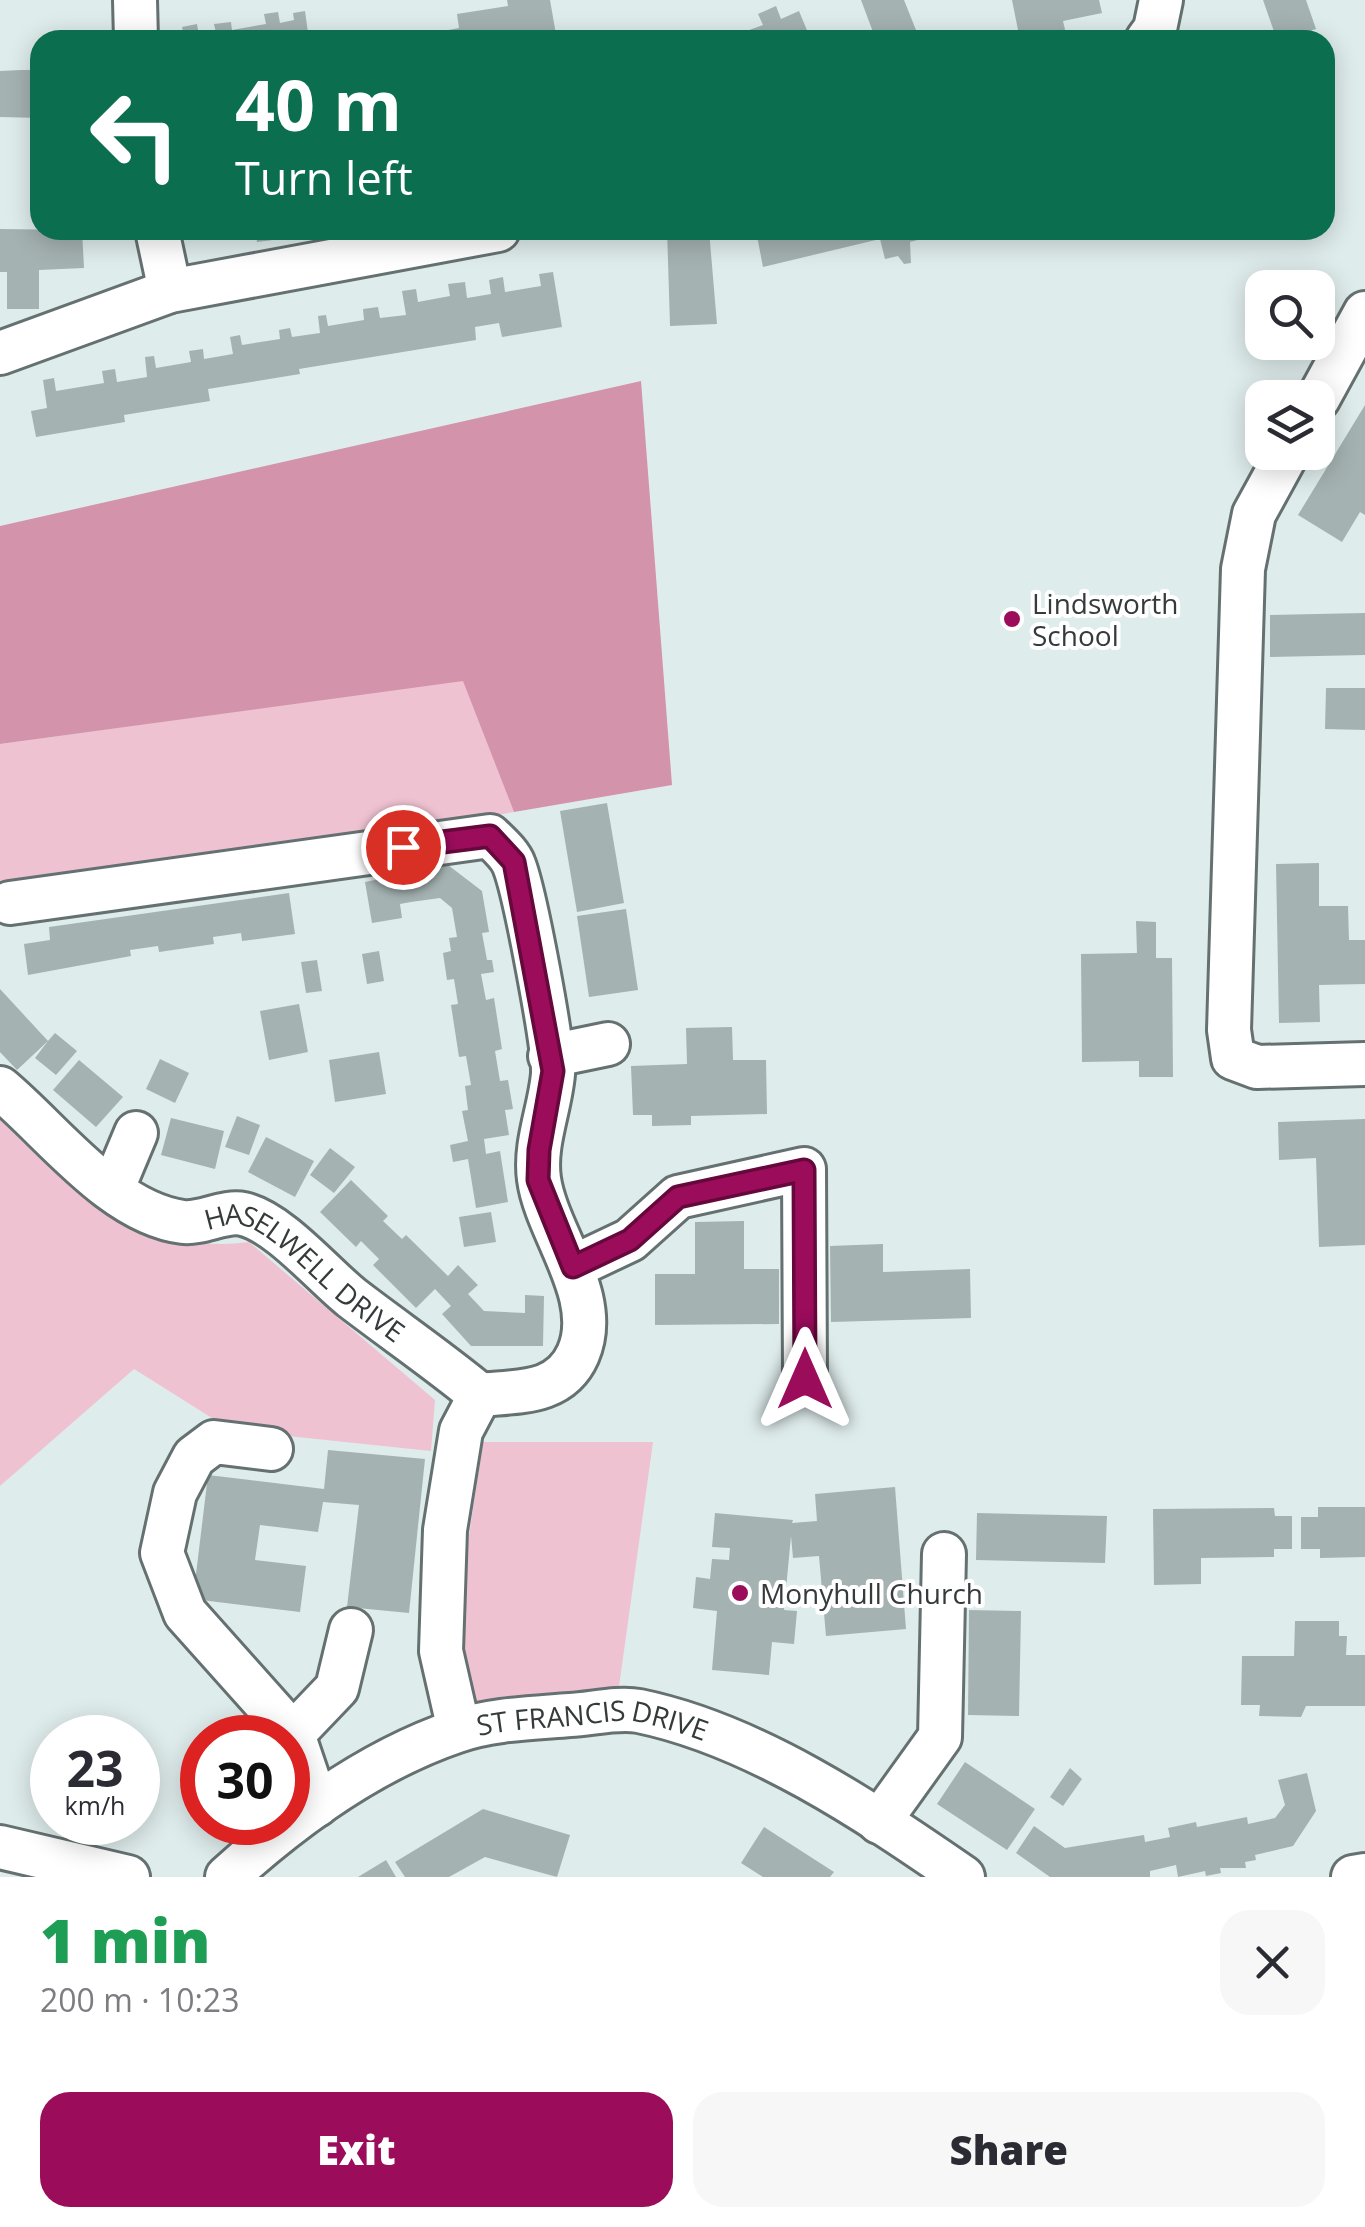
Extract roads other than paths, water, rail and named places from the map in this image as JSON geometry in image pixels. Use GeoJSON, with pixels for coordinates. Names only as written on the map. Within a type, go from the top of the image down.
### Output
{"type":"FeatureCollection","features":[{"type":"Feature","properties":{"kind":"street"},"geometry":{"type":"LineString","coordinates":[[136,0],[136,30]]}},
{"type":"Feature","properties":{"kind":"street"},"geometry":{"type":"LineString","coordinates":[[160,240],[170,291]]}},
{"type":"Feature","properties":{"kind":"street"},"geometry":{"type":"LineString","coordinates":[[0,353],[170,291],[444,240]]}},
{"type":"Feature","properties":{"kind":"street"},"geometry":{"type":"LineString","coordinates":[[1328,380],[1365,313]]}},
{"type":"Feature","properties":{"kind":"street"},"geometry":{"type":"LineString","coordinates":[[1278,470],[1254,514],[1243,569],[1229,1030],[1233,1058],[1257,1067],[1365,1064]]}},
{"type":"Feature","properties":{"kind":"street"},"geometry":{"type":"LineString","coordinates":[[10,903],[490,836],[514,862],[553,1071],[539,1150],[538,1180],[573,1267],[582,1327],[580,1351],[569,1370],[549,1388],[470,1413],[445,1530],[441,1651],[458,1730]]}},
{"type":"Feature","properties":{"kind":"street"},"geometry":{"type":"LineString","coordinates":[[550,1056],[608,1044]]}},
{"type":"Feature","properties":{"kind":"street","name":"HASELWELL DRIVE"},"geometry":{"type":"LineString","coordinates":[[0,1088],[37,1120],[70,1157],[149,1212],[184,1222],[242,1214],[276,1232],[470,1413]]}},
{"type":"Feature","properties":{"kind":"street"},"geometry":{"type":"LineString","coordinates":[[113,1188],[136,1133]]}},
{"type":"Feature","properties":{"kind":"street"},"geometry":{"type":"LineString","coordinates":[[573,1267],[630,1240],[678,1197],[804,1170],[805,1379]]}},
{"type":"Feature","properties":{"kind":"street"},"geometry":{"type":"LineString","coordinates":[[271,1449],[214,1442],[194,1457],[175,1493],[162,1553],[185,1613],[276,1715]]}},
{"type":"Feature","properties":{"kind":"street"},"geometry":{"type":"LineString","coordinates":[[880,1822],[940,1738],[944,1554]]}},
{"type":"Feature","properties":{"kind":"street"},"geometry":{"type":"LineString","coordinates":[[310,1716],[337,1688],[351,1630]]}},
{"type":"Feature","properties":{"kind":"street","name":"ST FRANCIS DRIVE"},"geometry":{"type":"LineString","coordinates":[[226,1877],[352,1780],[458,1730],[534,1718],[636,1710],[758,1754],[829,1787],[963,1877]]}},
{"type":"Feature","properties":{"kind":"street"},"geometry":{"type":"LineString","coordinates":[[310,1784],[317,1805]]}},
{"type":"Feature","properties":{"kind":"street"},"geometry":{"type":"LineString","coordinates":[[0,1847],[128,1877]]}},
{"type":"Feature","properties":{"kind":"street"},"geometry":{"type":"LineString","coordinates":[[1353,1877],[1365,1875]]}},
{"type":"Feature","properties":{"kind":"place","name":"Lindsworth School"},"geometry":{"type":"Point","coordinates":[1012,619]}},
{"type":"Feature","properties":{"kind":"place","name":"Monyhull Church"},"geometry":{"type":"Point","coordinates":[740,1593]}}]}
